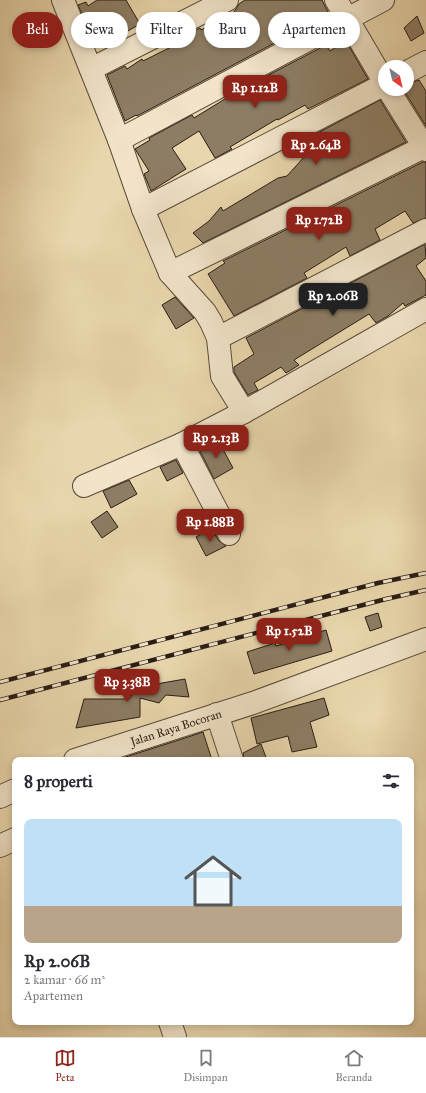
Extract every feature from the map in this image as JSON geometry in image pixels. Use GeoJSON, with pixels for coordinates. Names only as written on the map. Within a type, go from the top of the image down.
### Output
{"type":"FeatureCollection","features":[{"type":"Feature","properties":{"kind":"street"},"geometry":{"type":"LineString","coordinates":[[64,0],[119,140],[142,209],[170,273],[205,312],[218,338],[222,376],[244,412]]}},
{"type":"Feature","properties":{"kind":"street"},"geometry":{"type":"LineString","coordinates":[[91,69],[227,0]]}},
{"type":"Feature","properties":{"kind":"street"},"geometry":{"type":"LineString","coordinates":[[119,140],[341,9],[383,0]]}},
{"type":"Feature","properties":{"kind":"street"},"geometry":{"type":"LineString","coordinates":[[341,9],[378,72]]}},
{"type":"Feature","properties":{"kind":"street"},"geometry":{"type":"LineString","coordinates":[[414,68],[426,62]]}},
{"type":"Feature","properties":{"kind":"street"},"geometry":{"type":"LineString","coordinates":[[142,209],[378,88]]}},
{"type":"Feature","properties":{"kind":"street"},"geometry":{"type":"LineString","coordinates":[[170,273],[425,148],[392,96]]}},
{"type":"Feature","properties":{"kind":"street"},"geometry":{"type":"LineString","coordinates":[[218,338],[426,230]]}},
{"type":"Feature","properties":{"kind":"street"},"geometry":{"type":"LineString","coordinates":[[84,486],[182,444],[244,412],[426,309]]}},
{"type":"Feature","properties":{"kind":"street"},"geometry":{"type":"LineString","coordinates":[[182,444],[229,534]]}},
{"type":"Feature","properties":{"kind":"street","name":"Jalan Raya Bocoran"},"geometry":{"type":"LineString","coordinates":[[86,757],[253,703],[426,639]]}},
{"type":"Feature","properties":{"kind":"street"},"geometry":{"type":"LineString","coordinates":[[217,714],[231,757]]}},
{"type":"Feature","properties":{"kind":"street"},"geometry":{"type":"LineString","coordinates":[[0,797],[12,791]]}},
{"type":"Feature","properties":{"kind":"street"},"geometry":{"type":"LineString","coordinates":[[0,846],[12,841]]}},
{"type":"Feature","properties":{"kind":"street"},"geometry":{"type":"LineString","coordinates":[[171,1025],[175,1037]]}},
{"type":"Feature","properties":{"kind":"building"},"geometry":{"type":"Polygon","coordinates":[[[97,0],[126,0],[136,17],[136,26],[128,31],[128,12],[81,12],[78,5],[86,2],[88,6],[97,0]]]}},
{"type":"Feature","properties":{"kind":"building"},"geometry":{"type":"Polygon","coordinates":[[[245,0],[322,0],[328,12],[268,12],[268,46],[125,121],[107,75],[125,66],[127,69],[142,59],[143,61],[169,48],[196,48],[196,30],[200,28],[201,30],[204,28],[204,48],[260,48],[260,12],[234,12],[239,4],[245,0]]]}},
{"type":"Feature","properties":{"kind":"building"},"geometry":{"type":"Polygon","coordinates":[[[417,16],[424,33],[411,41],[404,28],[417,16]]]}},
{"type":"Feature","properties":{"kind":"building"},"geometry":{"type":"Polygon","coordinates":[[[320,48],[328,48],[330,51],[335,48],[350,48],[368,79],[308,109],[305,105],[278,120],[277,119],[230,147],[232,149],[215,158],[199,131],[172,148],[186,169],[151,191],[144,174],[149,171],[135,149],[150,140],[149,138],[192,115],[194,118],[238,91],[320,48]]]}},
{"type":"Feature","properties":{"kind":"building"},"geometry":{"type":"Polygon","coordinates":[[[419,80],[426,91],[426,126],[407,96],[414,96],[414,82],[419,80]]]}},
{"type":"Feature","properties":{"kind":"building"},"geometry":{"type":"Polygon","coordinates":[[[380,100],[406,142],[203,243],[193,233],[209,221],[221,207],[223,211],[278,178],[287,176],[305,156],[295,145],[380,100]]]}},
{"type":"Feature","properties":{"kind":"building"},"geometry":{"type":"Polygon","coordinates":[[[423,162],[426,162],[426,218],[413,223],[405,211],[375,229],[380,240],[350,256],[346,247],[304,273],[307,278],[234,316],[208,274],[225,263],[223,261],[423,162]]]}},
{"type":"Feature","properties":{"kind":"building"},"geometry":{"type":"Polygon","coordinates":[[[425,244],[426,258],[416,266],[426,281],[426,295],[405,306],[403,303],[388,316],[376,323],[369,314],[294,360],[299,365],[286,373],[281,367],[254,383],[258,390],[248,395],[234,372],[234,367],[254,354],[246,338],[425,244]]]}},
{"type":"Feature","properties":{"kind":"building"},"geometry":{"type":"Polygon","coordinates":[[[175,297],[194,318],[176,329],[162,305],[175,297]]]}},
{"type":"Feature","properties":{"kind":"building"},"geometry":{"type":"Polygon","coordinates":[[[218,440],[233,468],[214,479],[199,449],[218,440]]]}},
{"type":"Feature","properties":{"kind":"building"},"geometry":{"type":"Polygon","coordinates":[[[176,460],[183,473],[167,481],[160,467],[176,460]]]}},
{"type":"Feature","properties":{"kind":"building"},"geometry":{"type":"Polygon","coordinates":[[[129,480],[137,494],[111,508],[103,491],[129,480]]]}},
{"type":"Feature","properties":{"kind":"building"},"geometry":{"type":"Polygon","coordinates":[[[107,511],[118,527],[102,538],[91,522],[107,511]]]}},
{"type":"Feature","properties":{"kind":"building"},"geometry":{"type":"Polygon","coordinates":[[[212,529],[218,540],[226,546],[206,556],[196,537],[212,529]]]}},
{"type":"Feature","properties":{"kind":"building"},"geometry":{"type":"Polygon","coordinates":[[[378,613],[382,627],[370,631],[365,617],[378,613]]]}},
{"type":"Feature","properties":{"kind":"building"},"geometry":{"type":"Polygon","coordinates":[[[326,630],[332,651],[254,674],[247,652],[275,643],[276,646],[326,630]]]}},
{"type":"Feature","properties":{"kind":"building"},"geometry":{"type":"Polygon","coordinates":[[[185,679],[189,697],[166,695],[159,703],[140,698],[140,717],[76,728],[84,699],[129,699],[132,695],[116,691],[185,679]]]}},
{"type":"Feature","properties":{"kind":"building"},"geometry":{"type":"Polygon","coordinates":[[[324,698],[329,715],[310,722],[317,747],[292,752],[288,736],[257,744],[251,718],[324,698]]]}},
{"type":"Feature","properties":{"kind":"building"},"geometry":{"type":"Polygon","coordinates":[[[203,732],[211,757],[125,757],[203,732]]]}},
{"type":"Feature","properties":{"kind":"building"},"geometry":{"type":"Polygon","coordinates":[[[261,744],[266,757],[244,757],[243,753],[261,744]]]}},
{"type":"Feature","properties":{"kind":"railway"},"geometry":{"type":"LineString","coordinates":[[0,682],[378,583],[426,573]]}},
{"type":"Feature","properties":{"kind":"railway"},"geometry":{"type":"LineString","coordinates":[[0,700],[386,599],[426,590]]}}]}
